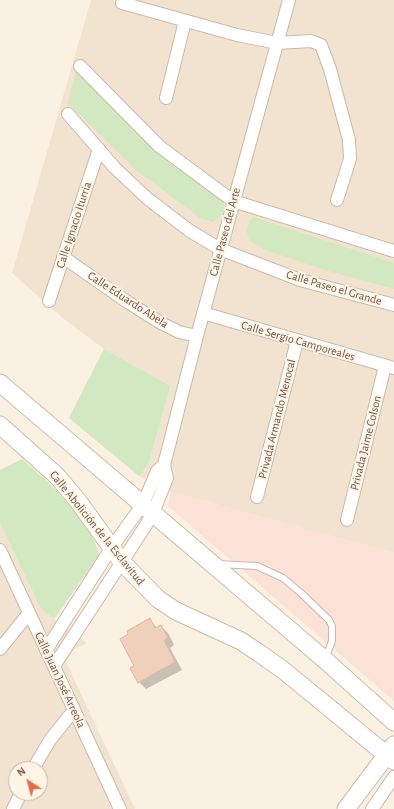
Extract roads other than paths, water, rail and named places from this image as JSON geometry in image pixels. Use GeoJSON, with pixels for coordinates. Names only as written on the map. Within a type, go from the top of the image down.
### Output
{"type":"FeatureCollection","features":[{"type":"Feature","properties":{"kind":"main road"},"geometry":{"type":"LineString","coordinates":[[0,384],[148,508],[325,660],[394,722]]}},
{"type":"Feature","properties":{"kind":"main road","name":"Calle Abolición de la Esclavitud"},"geometry":{"type":"LineString","coordinates":[[0,424],[57,476],[78,501],[122,562],[158,599],[176,611],[241,641],[392,753]]}},
{"type":"Feature","properties":{"kind":"main road"},"geometry":{"type":"LineString","coordinates":[[346,809],[392,753]]}},
{"type":"Feature","properties":{"kind":"street","name":"Calle Paseo del Arte"},"geometry":{"type":"LineString","coordinates":[[54,666],[122,562],[148,508],[167,478],[164,465],[220,249],[289,0]]}},
{"type":"Feature","properties":{"kind":"street"},"geometry":{"type":"LineString","coordinates":[[122,3],[237,35],[277,43],[317,42],[323,49],[330,69],[349,140],[350,159],[337,200]]}},
{"type":"Feature","properties":{"kind":"street"},"geometry":{"type":"LineString","coordinates":[[166,98],[185,20]]}},
{"type":"Feature","properties":{"kind":"street"},"geometry":{"type":"LineString","coordinates":[[80,66],[159,146],[233,201],[394,251]]}},
{"type":"Feature","properties":{"kind":"street","name":"Calle Paseo el Grande"},"geometry":{"type":"LineString","coordinates":[[68,114],[115,168],[148,199],[190,231],[220,249],[300,280],[394,305]]}},
{"type":"Feature","properties":{"kind":"street","name":"Calle Ignacio Iturria"},"geometry":{"type":"LineString","coordinates":[[49,301],[99,149]]}},
{"type":"Feature","properties":{"kind":"street","name":"Calle Eduardo Abela"},"geometry":{"type":"LineString","coordinates":[[63,257],[129,303],[161,323],[179,332],[197,336]]}},
{"type":"Feature","properties":{"kind":"street","name":"Calle Sergio Camporeales"},"geometry":{"type":"LineString","coordinates":[[203,313],[389,367]]}},
{"type":"Feature","properties":{"kind":"street","name":"Privada Armando Menocal"},"geometry":{"type":"LineString","coordinates":[[257,497],[297,341]]}},
{"type":"Feature","properties":{"kind":"street","name":"Privada Jaime Colson"},"geometry":{"type":"LineString","coordinates":[[347,520],[389,367]]}},
{"type":"Feature","properties":{"kind":"street","name":"Calle Paseo del Arte"},"geometry":{"type":"LineString","coordinates":[[46,650],[112,548],[148,508]]}},
{"type":"Feature","properties":{"kind":"street","name":"Calle Juan José Arreola"},"geometry":{"type":"LineString","coordinates":[[0,550],[118,808]]}},
{"type":"Feature","properties":{"kind":"street"},"geometry":{"type":"LineString","coordinates":[[0,649],[29,613]]}},
{"type":"Feature","properties":{"kind":"street"},"geometry":{"type":"LineString","coordinates":[[68,617],[79,627]]}},
{"type":"Feature","properties":{"kind":"street"},"geometry":{"type":"LineString","coordinates":[[38,761],[50,740],[74,710]]}},
{"type":"Feature","properties":{"kind":"street"},"geometry":{"type":"LineString","coordinates":[[372,809],[394,778]]}},
{"type":"Feature","properties":{"kind":"lane"},"geometry":{"type":"LineString","coordinates":[[213,564],[257,566],[274,573],[288,582],[329,620],[332,626],[332,641],[325,660]]}}]}
